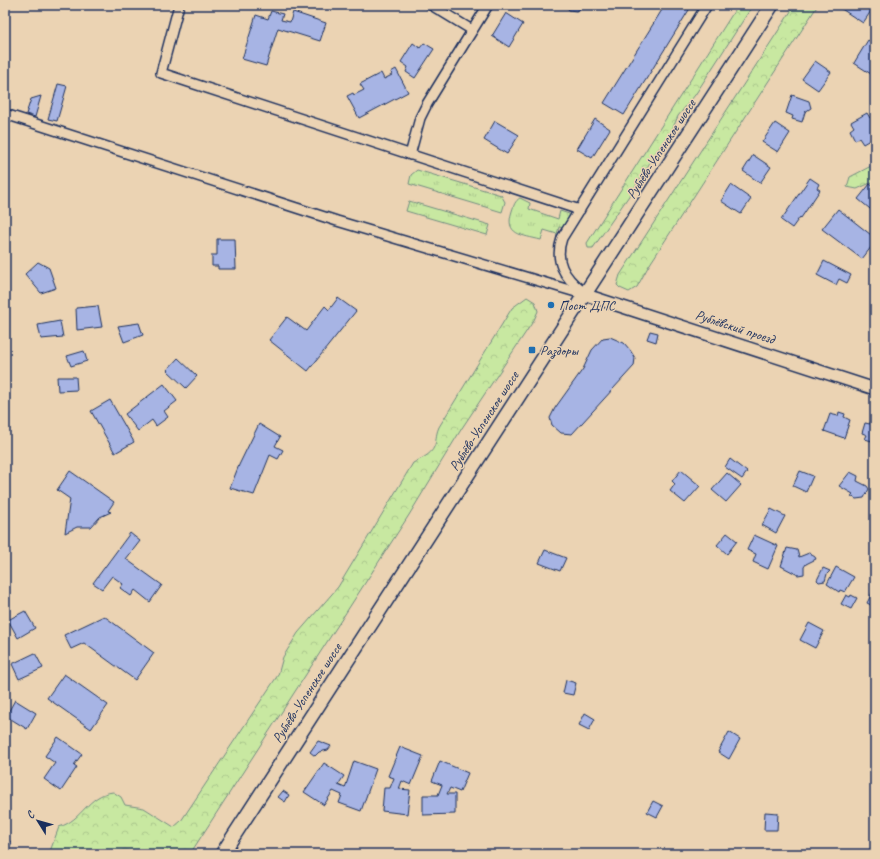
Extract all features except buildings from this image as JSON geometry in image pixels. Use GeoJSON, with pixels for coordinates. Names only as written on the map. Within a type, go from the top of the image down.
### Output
{"type":"FeatureCollection","features":[{"type":"Feature","properties":{"kind":"main road","name":"Рублёво-Успенское шоссе"},"geometry":{"type":"LineString","coordinates":[[222,854],[586,295],[772,5]]}},
{"type":"Feature","properties":{"kind":"street"},"geometry":{"type":"LineString","coordinates":[[178,5],[161,73],[580,210]]}},
{"type":"Feature","properties":{"kind":"street"},"geometry":{"type":"LineString","coordinates":[[431,5],[472,30]]}},
{"type":"Feature","properties":{"kind":"street"},"geometry":{"type":"LineString","coordinates":[[410,155],[420,118],[427,104],[488,5]]}},
{"type":"Feature","properties":{"kind":"street"},"geometry":{"type":"LineString","coordinates":[[586,295],[564,274],[558,260],[558,248],[562,238],[707,5]]}},
{"type":"Feature","properties":{"kind":"street"},"geometry":{"type":"LineString","coordinates":[[5,114],[337,221],[586,295]]}},
{"type":"Feature","properties":{"kind":"street","name":"Рублёвский проезд"},"geometry":{"type":"LineString","coordinates":[[586,295],[875,389]]}},
{"type":"Feature","properties":{"kind":"green space"},"geometry":{"type":"Polygon","coordinates":[[[738,5],[753,5],[695,95],[678,116],[670,135],[653,156],[644,174],[593,248],[588,248],[587,243],[738,5]]]}},
{"type":"Feature","properties":{"kind":"green space"},"geometry":{"type":"Polygon","coordinates":[[[795,5],[818,5],[648,267],[637,287],[629,292],[620,288],[617,285],[620,275],[795,5]]]}},
{"type":"Feature","properties":{"kind":"green space"},"geometry":{"type":"Polygon","coordinates":[[[875,164],[875,181],[857,189],[847,187],[850,177],[875,164]]]}},
{"type":"Feature","properties":{"kind":"green space"},"geometry":{"type":"Polygon","coordinates":[[[417,170],[501,195],[505,202],[502,212],[409,184],[411,175],[417,170]]]}},
{"type":"Feature","properties":{"kind":"green space"},"geometry":{"type":"Polygon","coordinates":[[[520,198],[530,203],[529,209],[558,219],[560,211],[572,215],[565,228],[559,227],[557,234],[544,230],[541,240],[521,235],[516,233],[510,225],[514,205],[520,198]]]}},
{"type":"Feature","properties":{"kind":"green space"},"geometry":{"type":"Polygon","coordinates":[[[409,201],[490,225],[487,235],[406,211],[409,201]]]}},
{"type":"Feature","properties":{"kind":"green space"},"geometry":{"type":"Polygon","coordinates":[[[527,297],[535,302],[538,311],[534,320],[462,428],[409,515],[190,854],[49,854],[59,827],[74,819],[97,798],[104,794],[113,792],[121,797],[125,805],[144,808],[174,827],[181,821],[278,675],[283,657],[298,633],[338,587],[413,463],[433,450],[439,427],[512,308],[527,297]]]}},
{"type":"Feature","properties":{"kind":"place","name":"Пост ДПС"},"geometry":{"type":"Point","coordinates":[551,305]}},
{"type":"Feature","properties":{"kind":"place","name":"Раздоры"},"geometry":{"type":"Point","coordinates":[532,350]}}]}
